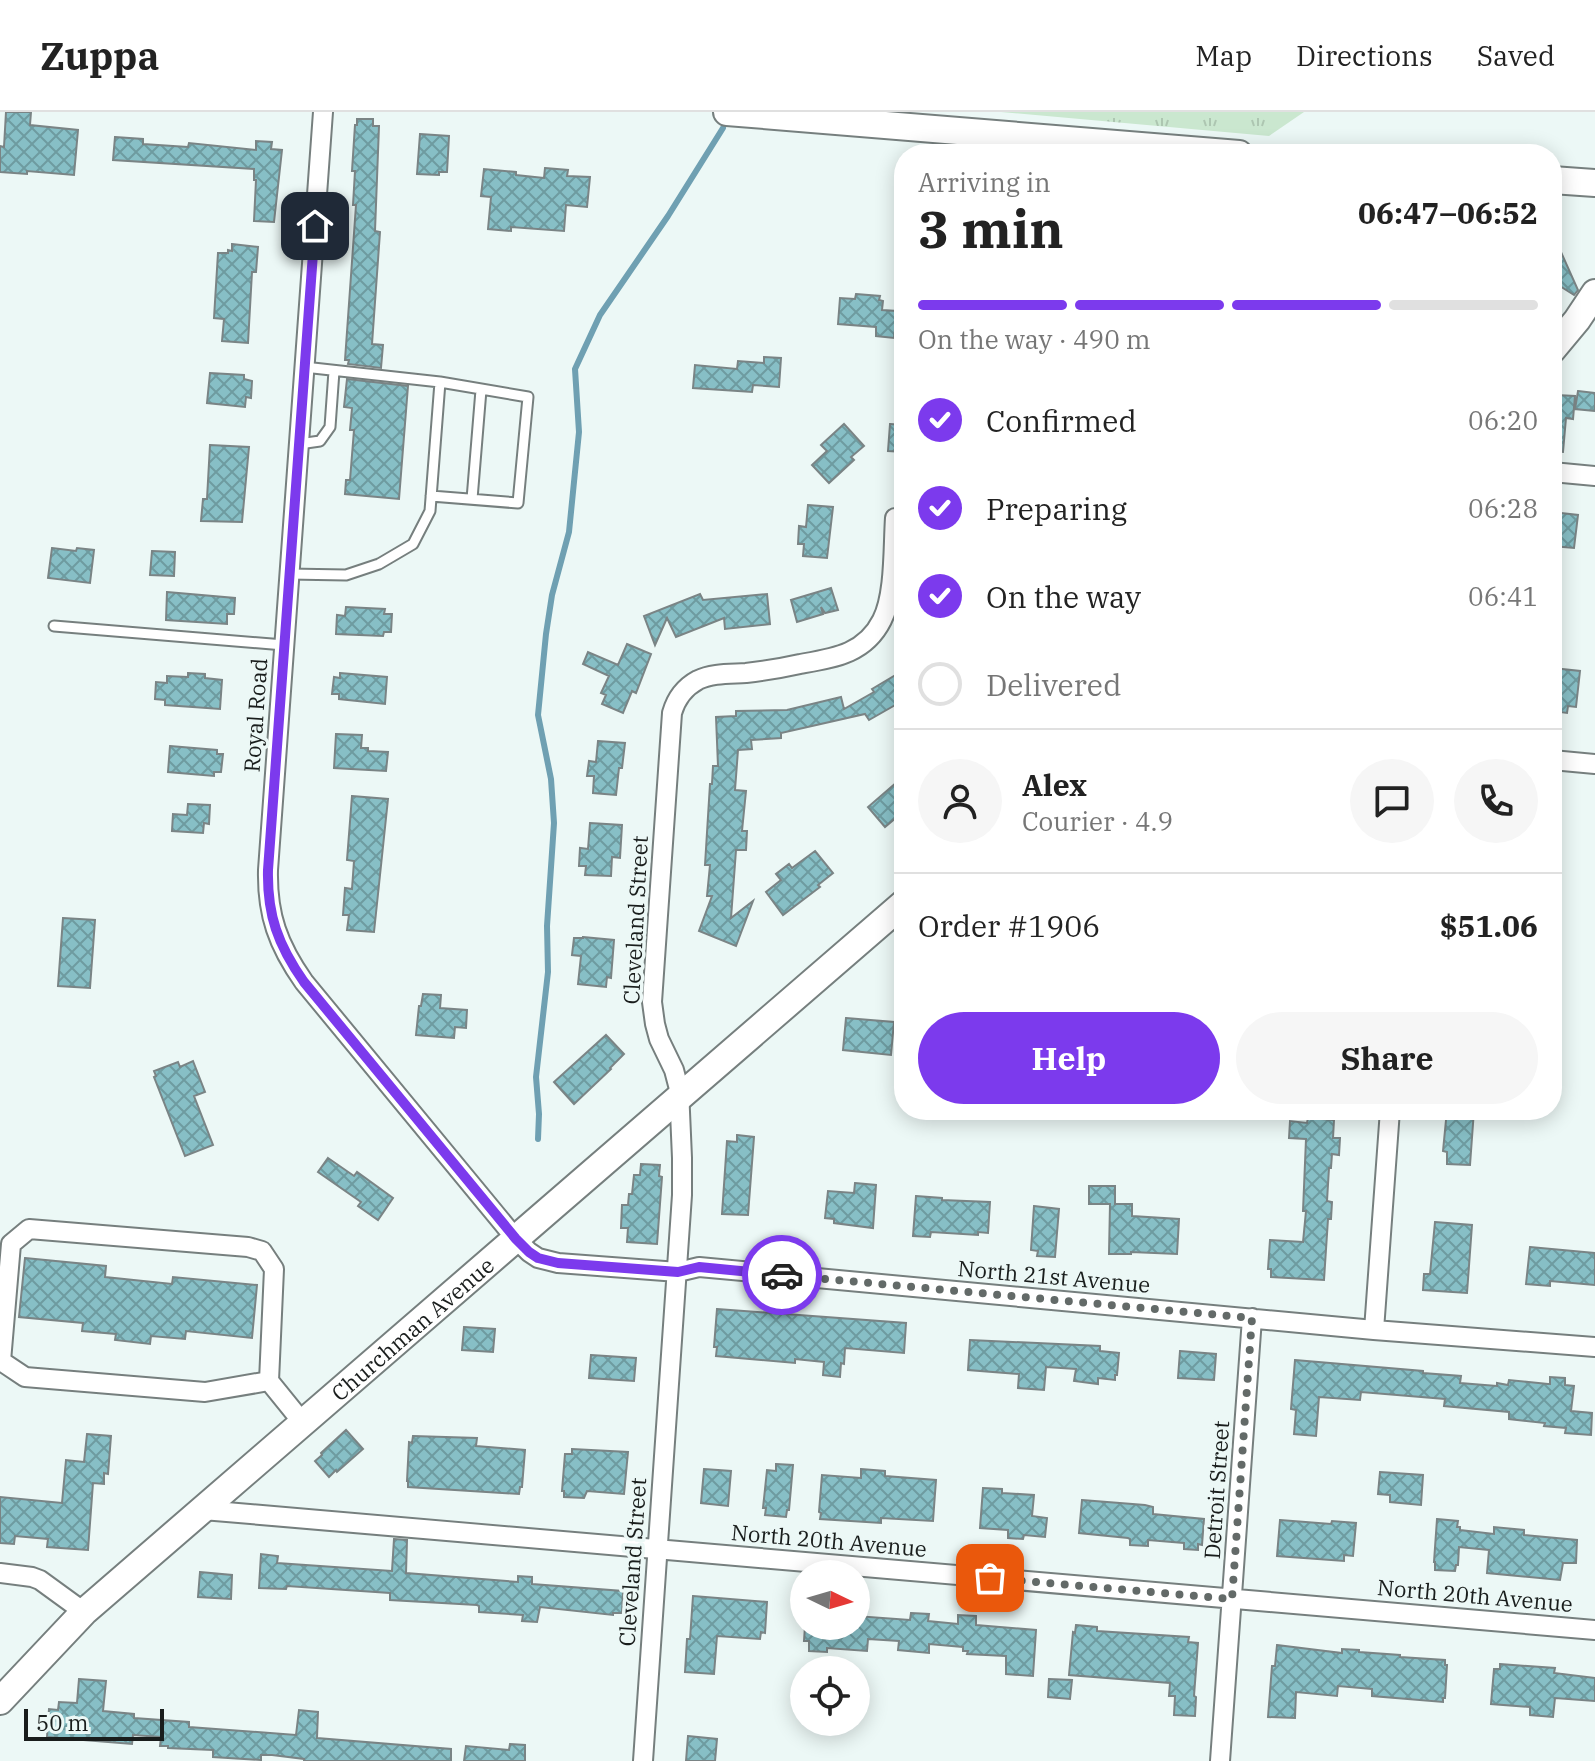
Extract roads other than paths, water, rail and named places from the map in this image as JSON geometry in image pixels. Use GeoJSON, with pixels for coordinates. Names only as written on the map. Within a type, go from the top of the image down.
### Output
{"type":"FeatureCollection","features":[{"type":"Feature","properties":{"kind":"main road"},"geometry":{"type":"LineString","coordinates":[[727,112],[1117,144]]}},
{"type":"Feature","properties":{"kind":"main road"},"geometry":{"type":"LineString","coordinates":[[1562,338],[1595,293]]}},
{"type":"Feature","properties":{"kind":"main road","name":"Churchman Avenue"},"geometry":{"type":"LineString","coordinates":[[0,1701],[84,1612],[894,912]]}},
{"type":"Feature","properties":{"kind":"street","name":"Royal Road"},"geometry":{"type":"LineString","coordinates":[[323,112],[268,870],[269,904],[275,929],[289,960],[304,982],[516,1239]]}},
{"type":"Feature","properties":{"kind":"street"},"geometry":{"type":"LineString","coordinates":[[1562,473],[1595,476]]}},
{"type":"Feature","properties":{"kind":"street","name":"Cleveland Street"},"geometry":{"type":"LineString","coordinates":[[643,1761],[678,1272],[682,1158],[680,1097],[674,1070],[655,1024],[652,1002],[672,713],[686,689],[702,678],[832,659],[866,643],[882,621],[888,604],[894,530]]}},
{"type":"Feature","properties":{"kind":"street"},"geometry":{"type":"LineString","coordinates":[[1562,761],[1595,764]]}},
{"type":"Feature","properties":{"kind":"street"},"geometry":{"type":"LineString","coordinates":[[1374,1330],[1389,1120]]}},
{"type":"Feature","properties":{"kind":"street"},"geometry":{"type":"LineString","coordinates":[[269,1381],[205,1392],[25,1377],[1,1361],[11,1244],[29,1229],[248,1247],[262,1251],[274,1269],[269,1381],[303,1423]]}},
{"type":"Feature","properties":{"kind":"street","name":"North 21st Avenue"},"geometry":{"type":"LineString","coordinates":[[516,1239],[538,1258],[558,1263],[678,1272],[699,1267],[1374,1330],[1595,1347]]}},
{"type":"Feature","properties":{"kind":"street","name":"Detroit Street"},"geometry":{"type":"LineString","coordinates":[[1220,1761],[1252,1318]]}},
{"type":"Feature","properties":{"kind":"street","name":"North 20th Avenue"},"geometry":{"type":"LineString","coordinates":[[203,1510],[1595,1630]]}},
{"type":"Feature","properties":{"kind":"street"},"geometry":{"type":"LineString","coordinates":[[0,1573],[40,1580],[84,1612]]}},
{"type":"Feature","properties":{"kind":"lane"},"geometry":{"type":"LineString","coordinates":[[304,367],[440,382],[528,397],[518,503],[431,496]]}},
{"type":"Feature","properties":{"kind":"lane"},"geometry":{"type":"LineString","coordinates":[[299,444],[320,441],[330,427],[334,371]]}},
{"type":"Feature","properties":{"kind":"lane"},"geometry":{"type":"LineString","coordinates":[[289,574],[346,575],[379,564],[413,544],[430,511],[440,382]]}},
{"type":"Feature","properties":{"kind":"lane"},"geometry":{"type":"LineString","coordinates":[[472,499],[481,390]]}},
{"type":"Feature","properties":{"kind":"lane"},"geometry":{"type":"LineString","coordinates":[[54,626],[284,645]]}},
{"type":"Feature","properties":{"kind":"waterway"},"geometry":{"type":"LineString","coordinates":[[538,1139],[536,1077],[548,972],[547,926],[554,823],[551,779],[538,715],[552,595],[569,532],[579,432],[575,369],[600,315],[668,216],[723,128]]}}]}
